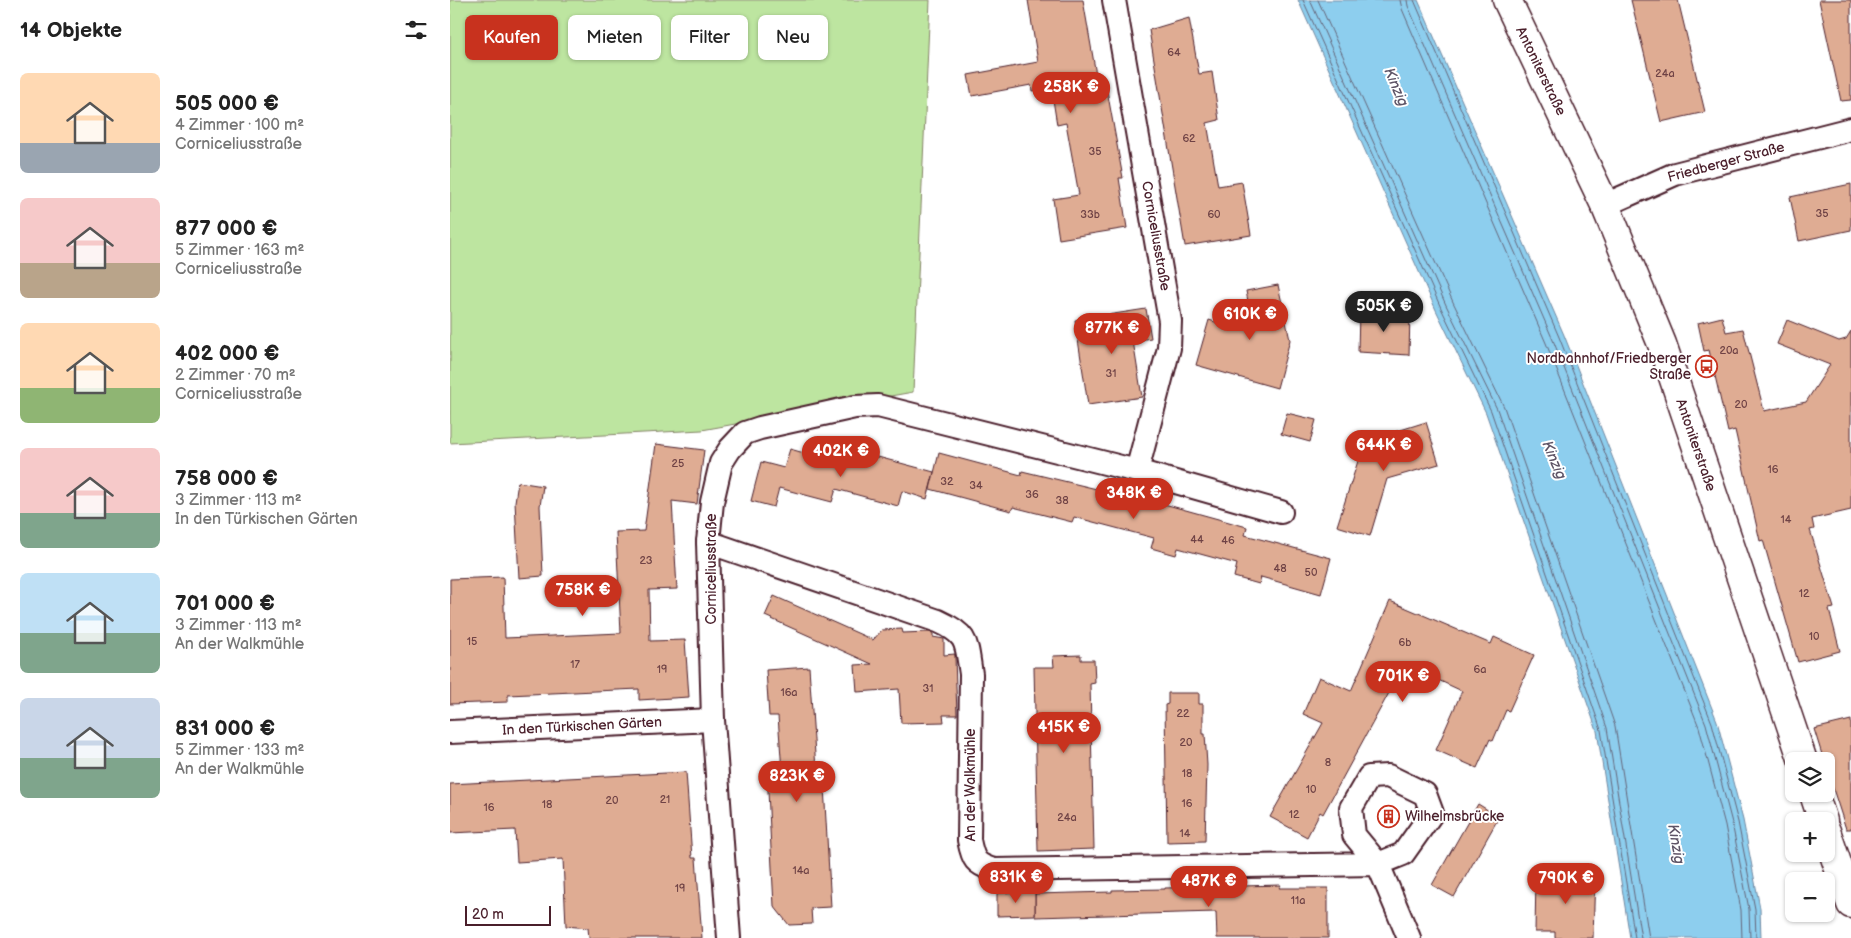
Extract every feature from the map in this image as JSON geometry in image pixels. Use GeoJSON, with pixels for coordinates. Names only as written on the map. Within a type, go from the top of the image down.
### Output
{"type":"FeatureCollection","features":[{"type":"Feature","properties":{"kind":"street","name":"Corniceliusstraße"},"geometry":{"type":"LineString","coordinates":[[1114,0],[1170,321],[1169,348],[1137,471]]}},
{"type":"Feature","properties":{"kind":"street","name":"Antoniterstraße"},"geometry":{"type":"LineString","coordinates":[[1507,0],[1605,205],[1662,344],[1800,752]]}},
{"type":"Feature","properties":{"kind":"street","name":"Friedberger Straße"},"geometry":{"type":"LineString","coordinates":[[1605,205],[1675,174],[1851,129]]}},
{"type":"Feature","properties":{"kind":"street","name":"Corniceliusstraße"},"geometry":{"type":"LineString","coordinates":[[729,938],[713,720],[708,542],[712,502],[721,463],[730,449],[745,433],[856,407],[878,406],[1137,471],[1280,512]]}},
{"type":"Feature","properties":{"kind":"street","name":"An der Walkmühle"},"geometry":{"type":"LineString","coordinates":[[708,542],[938,621],[955,628],[963,637],[967,648],[971,674],[969,840],[972,856],[981,865],[994,870],[1378,864],[1409,938]]}},
{"type":"Feature","properties":{"kind":"street","name":"In den Türkischen Gärten"},"geometry":{"type":"LineString","coordinates":[[450,732],[713,720]]}},
{"type":"Feature","properties":{"kind":"street"},"geometry":{"type":"LineString","coordinates":[[1835,857],[1851,904]]}},
{"type":"Feature","properties":{"kind":"green space"},"geometry":{"type":"Polygon","coordinates":[[[450,0],[930,0],[913,392],[702,430],[450,443],[450,0]]]}},
{"type":"Feature","properties":{"kind":"water","name":"Kinzig"},"geometry":{"type":"Polygon","coordinates":[[[1298,0],[1418,0],[1564,335],[1717,721],[1743,820],[1760,908],[1761,938],[1630,938],[1597,731],[1486,413],[1436,310],[1298,0]]]}},
{"type":"Feature","properties":{"kind":"building"},"geometry":{"type":"Polygon","coordinates":[[[1028,0],[1083,0],[1099,92],[1107,90],[1123,178],[1119,178],[1127,228],[1059,239],[1053,199],[1079,195],[1066,123],[1057,125],[1051,87],[1032,91],[1031,85],[972,96],[968,75],[1038,62],[1028,0]]]}},
{"type":"Feature","properties":{"kind":"building"},"geometry":{"type":"Polygon","coordinates":[[[1631,0],[1678,0],[1705,112],[1661,122],[1631,0]]]}},
{"type":"Feature","properties":{"kind":"building"},"geometry":{"type":"Polygon","coordinates":[[[1819,0],[1851,0],[1851,100],[1841,101],[1819,0]]]}},
{"type":"Feature","properties":{"kind":"building"},"geometry":{"type":"Polygon","coordinates":[[[1189,18],[1199,74],[1212,72],[1219,120],[1207,123],[1218,186],[1242,182],[1251,235],[1185,246],[1149,30],[1189,18]]]}},
{"type":"Feature","properties":{"kind":"building"},"geometry":{"type":"Polygon","coordinates":[[[1851,184],[1851,230],[1799,241],[1790,197],[1851,184]]]}},
{"type":"Feature","properties":{"kind":"building"},"geometry":{"type":"Polygon","coordinates":[[[1278,285],[1290,340],[1277,388],[1196,365],[1209,320],[1234,328],[1235,321],[1253,327],[1246,291],[1278,285]]]}},
{"type":"Feature","properties":{"kind":"building"},"geometry":{"type":"Polygon","coordinates":[[[1146,309],[1151,338],[1133,341],[1142,397],[1088,405],[1075,320],[1146,309]]]}},
{"type":"Feature","properties":{"kind":"building"},"geometry":{"type":"Polygon","coordinates":[[[1359,312],[1410,314],[1409,355],[1358,352],[1359,312]]]}},
{"type":"Feature","properties":{"kind":"building"},"geometry":{"type":"Polygon","coordinates":[[[1722,317],[1726,332],[1743,329],[1764,411],[1806,402],[1830,365],[1777,344],[1787,320],[1839,341],[1846,339],[1851,331],[1851,510],[1812,519],[1814,529],[1810,530],[1834,608],[1829,609],[1840,651],[1798,662],[1763,540],[1760,541],[1735,430],[1728,432],[1709,350],[1704,351],[1698,323],[1722,317]]]}},
{"type":"Feature","properties":{"kind":"building"},"geometry":{"type":"Polygon","coordinates":[[[1287,413],[1316,420],[1310,442],[1281,434],[1287,413]]]}},
{"type":"Feature","properties":{"kind":"building"},"geometry":{"type":"Polygon","coordinates":[[[1426,422],[1439,464],[1387,479],[1370,536],[1337,526],[1358,461],[1353,445],[1426,422]]]}},
{"type":"Feature","properties":{"kind":"building"},"geometry":{"type":"Polygon","coordinates":[[[656,444],[704,450],[697,504],[672,501],[677,589],[649,590],[650,641],[685,640],[689,697],[639,700],[639,689],[508,695],[508,702],[450,704],[450,579],[503,577],[505,638],[621,633],[616,532],[644,531],[656,444]]]}},
{"type":"Feature","properties":{"kind":"building"},"geometry":{"type":"Polygon","coordinates":[[[790,449],[843,464],[848,449],[934,472],[927,499],[902,491],[898,506],[836,489],[832,502],[779,488],[774,507],[751,501],[761,462],[784,468],[790,449]]]}},
{"type":"Feature","properties":{"kind":"building"},"geometry":{"type":"Polygon","coordinates":[[[939,453],[1021,475],[1022,471],[1164,504],[1247,527],[1245,535],[1331,558],[1321,594],[1261,577],[1259,584],[1234,577],[1237,564],[1178,548],[1176,555],[1151,548],[1154,538],[1074,517],[1072,522],[1013,507],[1011,511],[930,489],[939,453]]]}},
{"type":"Feature","properties":{"kind":"building"},"geometry":{"type":"Polygon","coordinates":[[[518,482],[543,486],[540,506],[543,576],[519,578],[515,502],[518,482]]]}},
{"type":"Feature","properties":{"kind":"building"},"geometry":{"type":"Polygon","coordinates":[[[774,596],[873,640],[882,630],[902,629],[903,633],[928,632],[933,633],[933,637],[944,639],[944,655],[955,654],[957,715],[943,715],[944,722],[901,723],[899,689],[857,692],[855,665],[872,664],[765,616],[774,596]]]}},
{"type":"Feature","properties":{"kind":"building"},"geometry":{"type":"Polygon","coordinates":[[[1390,601],[1491,644],[1494,637],[1534,655],[1509,711],[1506,710],[1493,741],[1490,739],[1477,768],[1436,750],[1462,691],[1410,667],[1400,691],[1395,689],[1394,692],[1390,691],[1323,814],[1320,812],[1307,837],[1270,817],[1323,723],[1303,714],[1319,677],[1351,691],[1390,601]]]}},
{"type":"Feature","properties":{"kind":"building"},"geometry":{"type":"Polygon","coordinates":[[[1081,655],[1081,660],[1094,660],[1095,683],[1090,684],[1094,849],[1038,851],[1034,667],[1054,667],[1053,656],[1081,655]]]}},
{"type":"Feature","properties":{"kind":"building"},"geometry":{"type":"Polygon","coordinates":[[[809,667],[816,769],[823,769],[831,907],[811,908],[812,924],[789,925],[774,906],[767,772],[782,771],[778,716],[769,716],[766,670],[809,667]]]}},
{"type":"Feature","properties":{"kind":"building"},"geometry":{"type":"Polygon","coordinates":[[[1168,693],[1199,693],[1199,704],[1203,704],[1203,734],[1205,734],[1207,765],[1205,841],[1167,842],[1165,705],[1168,704],[1168,693]]]}},
{"type":"Feature","properties":{"kind":"building"},"geometry":{"type":"Polygon","coordinates":[[[1851,720],[1851,829],[1846,829],[1835,795],[1835,752],[1821,752],[1814,729],[1851,720]]]}},
{"type":"Feature","properties":{"kind":"building"},"geometry":{"type":"Polygon","coordinates":[[[686,772],[692,858],[696,858],[702,938],[589,938],[588,928],[566,926],[563,859],[517,862],[515,830],[450,833],[450,784],[686,772]]]}},
{"type":"Feature","properties":{"kind":"building"},"geometry":{"type":"Polygon","coordinates":[[[1478,804],[1499,817],[1454,897],[1432,885],[1478,804]]]}},
{"type":"Feature","properties":{"kind":"building"},"geometry":{"type":"Polygon","coordinates":[[[1595,873],[1593,938],[1555,938],[1555,932],[1535,932],[1536,875],[1595,873]]]}},
{"type":"Feature","properties":{"kind":"building"},"geometry":{"type":"Polygon","coordinates":[[[1281,885],[1279,888],[1328,888],[1328,938],[1217,938],[1216,912],[1035,917],[1035,894],[1281,885]]]}},
{"type":"Feature","properties":{"kind":"building"},"geometry":{"type":"Polygon","coordinates":[[[1035,892],[1035,915],[997,916],[997,893],[1035,892]]]}},
{"type":"Feature","properties":{"kind":"place","name":"Nordbahnhof/Friedberger Straße"},"geometry":{"type":"Point","coordinates":[1707,366]}},
{"type":"Feature","properties":{"kind":"place","name":"Wilhelmsbrücke"},"geometry":{"type":"Point","coordinates":[1389,816]}}]}
